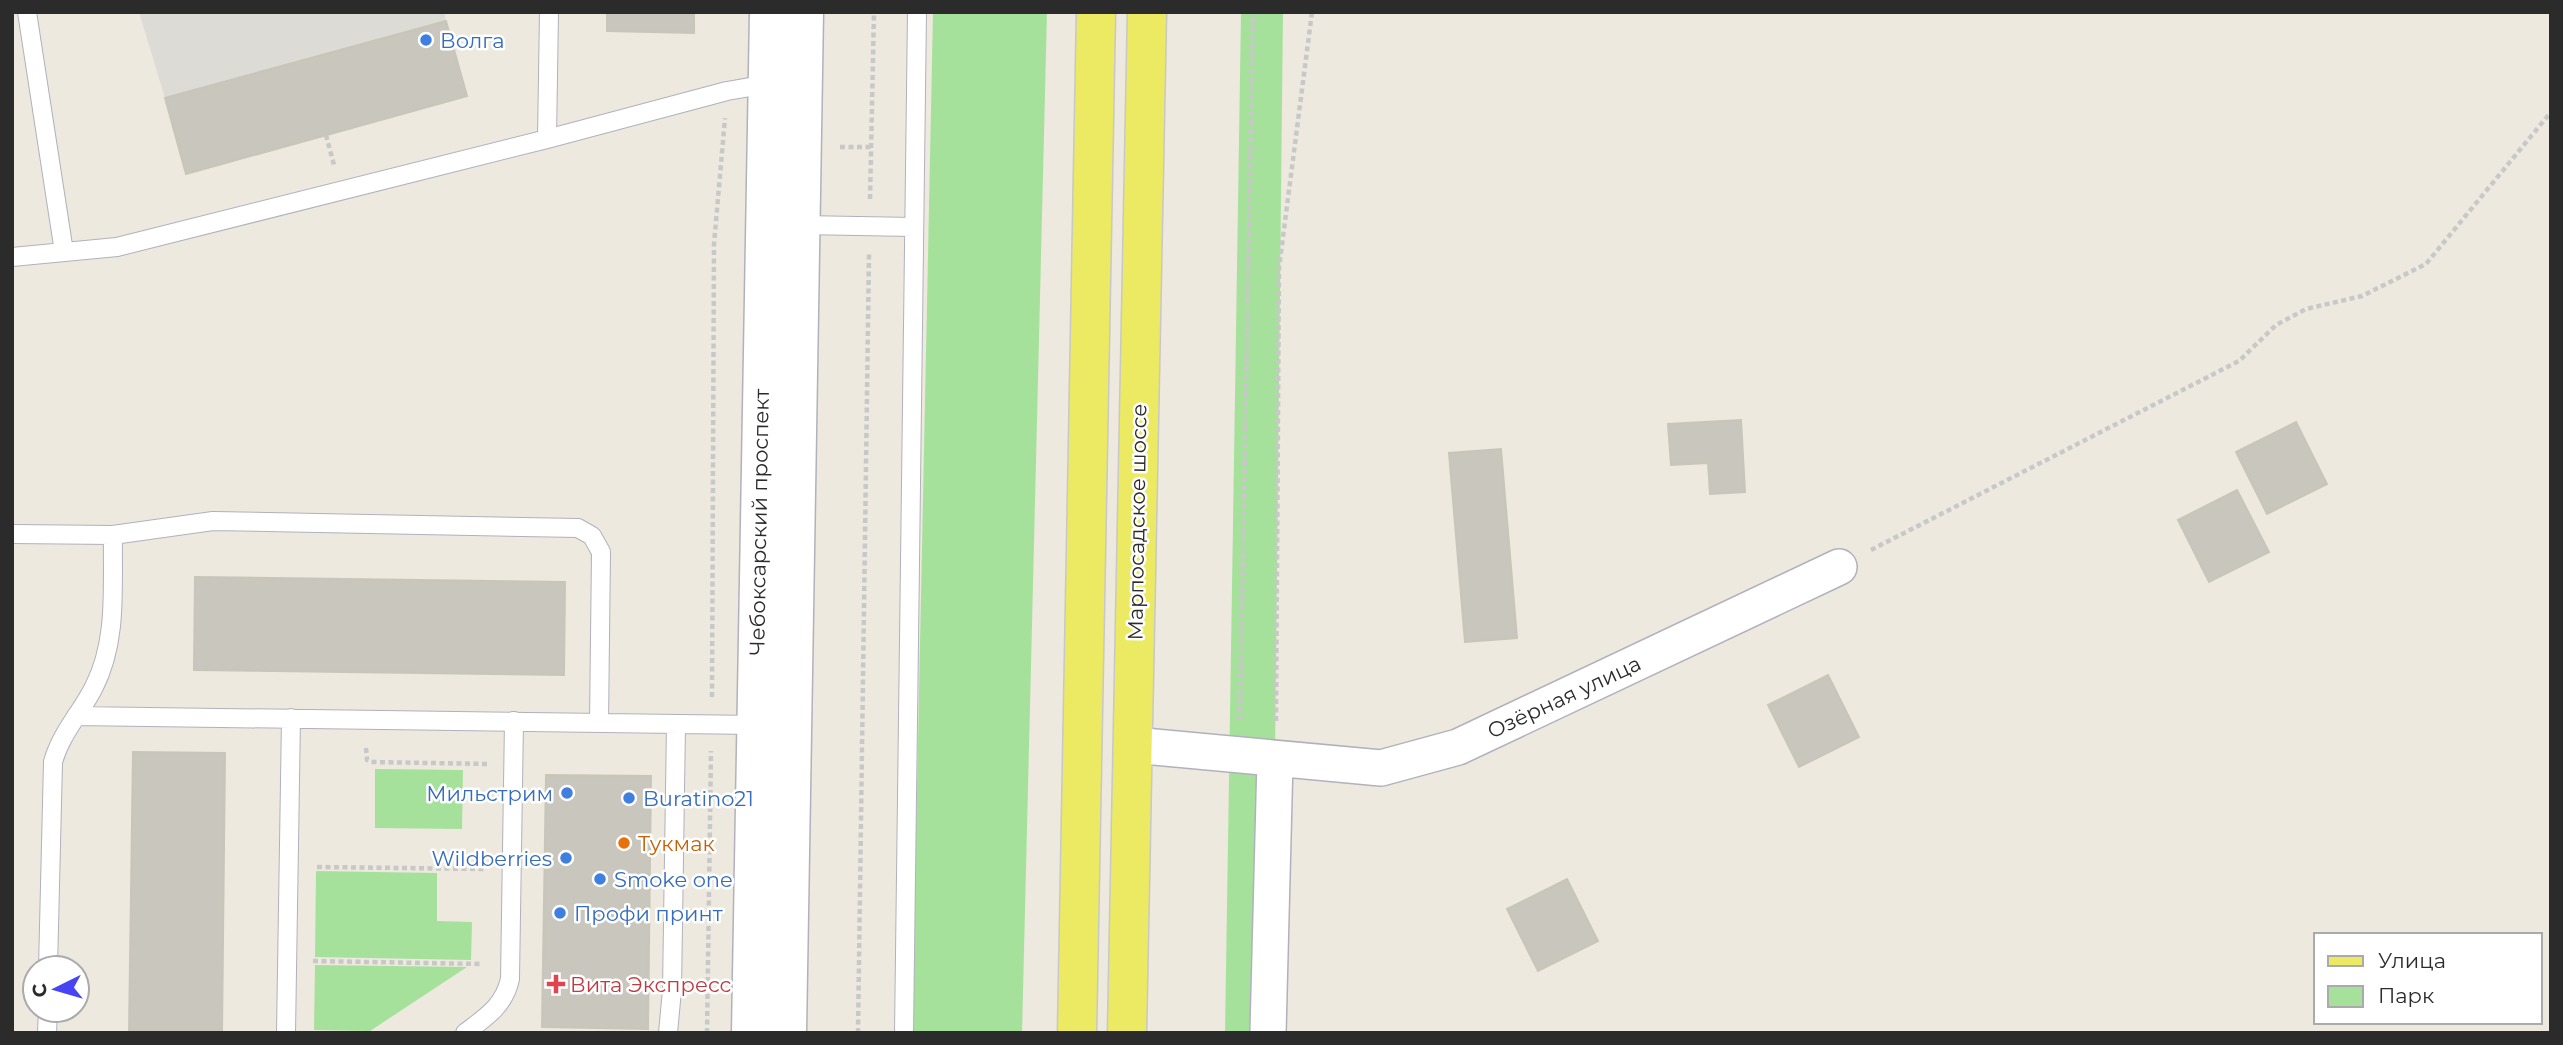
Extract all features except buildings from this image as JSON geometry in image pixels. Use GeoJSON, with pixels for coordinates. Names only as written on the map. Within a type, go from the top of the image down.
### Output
{"type":"FeatureCollection","features":[{"type":"Feature","properties":{"kind":"main road"},"geometry":{"type":"LineString","coordinates":[[1077,1033],[1096,12]]}},
{"type":"Feature","properties":{"kind":"main road","name":"Марпосадское шоссе"},"geometry":{"type":"LineString","coordinates":[[1127,1033],[1147,12]]}},
{"type":"Feature","properties":{"kind":"street","name":"Чебоксарский проспект"},"geometry":{"type":"LineString","coordinates":[[751,1033],[769,12]]}},
{"type":"Feature","properties":{"kind":"street","name":"Чебоксарский проспект"},"geometry":{"type":"LineString","coordinates":[[787,1033],[804,12]]}},
{"type":"Feature","properties":{"kind":"street","name":"Озёрная улица"},"geometry":{"type":"LineString","coordinates":[[1133,745],[1381,768],[1458,747],[1839,567]]}},
{"type":"Feature","properties":{"kind":"street"},"geometry":{"type":"LineString","coordinates":[[1268,1033],[1275,760]]}},
{"type":"Feature","properties":{"kind":"lane"},"geometry":{"type":"LineString","coordinates":[[27,12],[64,252]]}},
{"type":"Feature","properties":{"kind":"lane"},"geometry":{"type":"LineString","coordinates":[[547,139],[549,12]]}},
{"type":"Feature","properties":{"kind":"lane"},"geometry":{"type":"LineString","coordinates":[[904,1033],[917,12]]}},
{"type":"Feature","properties":{"kind":"lane"},"geometry":{"type":"LineString","coordinates":[[12,257],[117,247],[727,91],[767,84]]}},
{"type":"Feature","properties":{"kind":"lane"},"geometry":{"type":"LineString","coordinates":[[801,225],[914,226]]}},
{"type":"Feature","properties":{"kind":"lane"},"geometry":{"type":"LineString","coordinates":[[12,534],[113,535],[213,521],[578,527],[592,536],[601,552],[599,723]]}},
{"type":"Feature","properties":{"kind":"lane"},"geometry":{"type":"LineString","coordinates":[[48,954],[53,762],[57,746],[101,672],[111,636],[113,535]]}},
{"type":"Feature","properties":{"kind":"lane"},"geometry":{"type":"LineString","coordinates":[[76,716],[755,725]]}},
{"type":"Feature","properties":{"kind":"lane"},"geometry":{"type":"LineString","coordinates":[[286,1033],[291,718]]}},
{"type":"Feature","properties":{"kind":"lane"},"geometry":{"type":"LineString","coordinates":[[465,1033],[497,1009],[510,979],[514,721]]}},
{"type":"Feature","properties":{"kind":"lane"},"geometry":{"type":"LineString","coordinates":[[668,1033],[672,990],[676,724]]}},
{"type":"Feature","properties":{"kind":"path"},"geometry":{"type":"LineString","coordinates":[[870,201],[874,12]]}},
{"type":"Feature","properties":{"kind":"path"},"geometry":{"type":"LineString","coordinates":[[1240,725],[1253,12]]}},
{"type":"Feature","properties":{"kind":"path"},"geometry":{"type":"LineString","coordinates":[[1275,760],[1279,268],[1312,12]]}},
{"type":"Feature","properties":{"kind":"path"},"geometry":{"type":"LineString","coordinates":[[712,698],[714,244],[726,110]]}},
{"type":"Feature","properties":{"kind":"path"},"geometry":{"type":"LineString","coordinates":[[1839,567],[2239,361],[2276,325],[2306,309],[2362,296],[2426,264],[2551,112]]}},
{"type":"Feature","properties":{"kind":"path"},"geometry":{"type":"LineString","coordinates":[[834,147],[871,148]]}},
{"type":"Feature","properties":{"kind":"path"},"geometry":{"type":"LineString","coordinates":[[858,1033],[869,243]]}},
{"type":"Feature","properties":{"kind":"path"},"geometry":{"type":"LineString","coordinates":[[366,720],[366,755],[371,762],[513,765]]}},
{"type":"Feature","properties":{"kind":"path"},"geometry":{"type":"LineString","coordinates":[[707,1033],[711,750]]}},
{"type":"Feature","properties":{"kind":"path"},"geometry":{"type":"LineString","coordinates":[[288,866],[512,870]]}},
{"type":"Feature","properties":{"kind":"path"},"geometry":{"type":"LineString","coordinates":[[287,961],[510,964]]}},
{"type":"Feature","properties":{"kind":"green space"},"geometry":{"type":"Polygon","coordinates":[[[933,12],[1047,12],[1022,1033],[912,1033],[933,12]]]}},
{"type":"Feature","properties":{"kind":"green space"},"geometry":{"type":"Polygon","coordinates":[[[1241,12],[1283,12],[1275,760],[1268,1033],[1225,1033],[1241,12]]]}},
{"type":"Feature","properties":{"kind":"green space"},"geometry":{"type":"Polygon","coordinates":[[[375,769],[463,770],[462,829],[375,828],[375,769]]]}},
{"type":"Feature","properties":{"kind":"green space"},"geometry":{"type":"Polygon","coordinates":[[[316,871],[437,873],[437,921],[472,922],[471,960],[315,957],[316,871]]]}},
{"type":"Feature","properties":{"kind":"green space"},"geometry":{"type":"Polygon","coordinates":[[[315,965],[467,967],[370,1031],[314,1030],[315,965]]]}},
{"type":"Feature","properties":{"kind":"shaded area"},"geometry":{"type":"Polygon","coordinates":[[[139,12],[444,12],[446,21],[165,98],[139,12]]]}},
{"type":"Feature","properties":{"kind":"place","name":"Волга"},"geometry":{"type":"Point","coordinates":[426,40]}},
{"type":"Feature","properties":{"kind":"place","name":"Мильстрим"},"geometry":{"type":"Point","coordinates":[567,793]}},
{"type":"Feature","properties":{"kind":"place","name":"Buratino21"},"geometry":{"type":"Point","coordinates":[629,798]}},
{"type":"Feature","properties":{"kind":"place","name":"Тукмак"},"geometry":{"type":"Point","coordinates":[624,843]}},
{"type":"Feature","properties":{"kind":"place","name":"Wildberries"},"geometry":{"type":"Point","coordinates":[566,858]}},
{"type":"Feature","properties":{"kind":"place","name":"Smoke one"},"geometry":{"type":"Point","coordinates":[600,879]}},
{"type":"Feature","properties":{"kind":"place","name":"Профи принт"},"geometry":{"type":"Point","coordinates":[560,913]}},
{"type":"Feature","properties":{"kind":"place","name":"Вита Экспресс"},"geometry":{"type":"Point","coordinates":[556,984]}}]}
